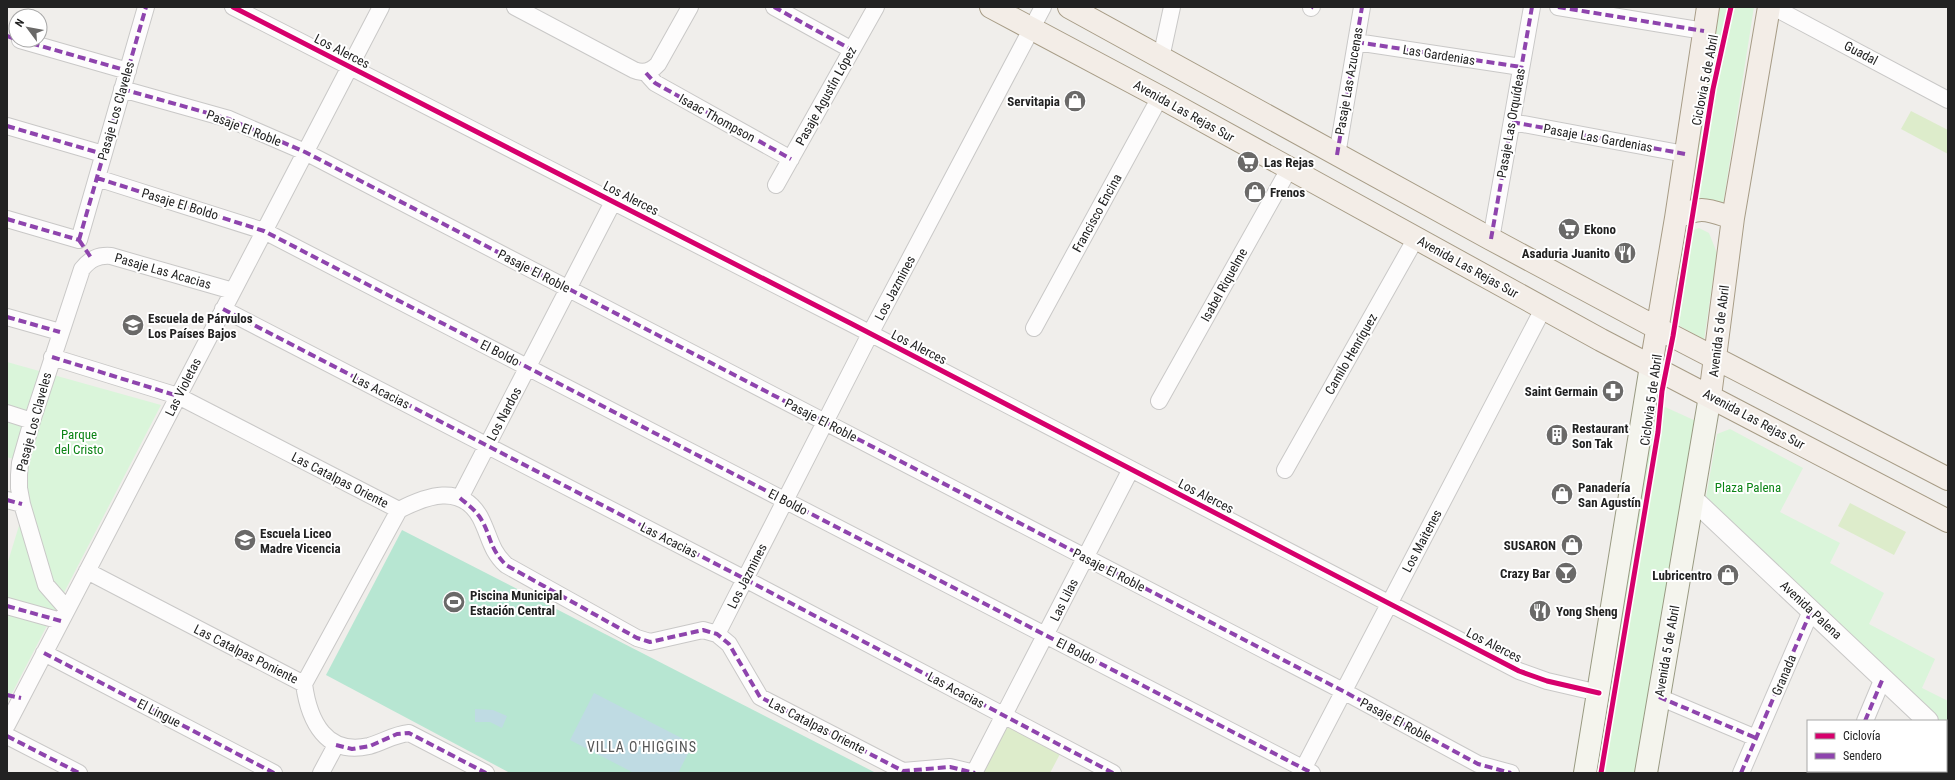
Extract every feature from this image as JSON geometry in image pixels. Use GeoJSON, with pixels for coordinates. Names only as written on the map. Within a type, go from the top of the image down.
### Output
{"type":"FeatureCollection","features":[{"type":"Feature","properties":{"kind":"main road","name":"Avenida Las Rejas Sur"},"geometry":{"type":"LineString","coordinates":[[991,7],[1160,97],[1543,308],[1948,521]]}},
{"type":"Feature","properties":{"kind":"main road"},"geometry":{"type":"LineString","coordinates":[[1069,7],[1491,239],[1657,328],[1716,357],[1948,479]]}},
{"type":"Feature","properties":{"kind":"main road"},"geometry":{"type":"LineString","coordinates":[[1585,773],[1676,218],[1708,7]]}},
{"type":"Feature","properties":{"kind":"main road","name":"Avenida 5 de Abril"},"geometry":{"type":"LineString","coordinates":[[1646,773],[1710,396],[1734,218],[1769,7]]}},
{"type":"Feature","properties":{"kind":"main road"},"geometry":{"type":"LineString","coordinates":[[1676,218],[1689,211],[1700,209],[1734,218]]}},
{"type":"Feature","properties":{"kind":"street","name":"Pasaje Los Claveles"},"geometry":{"type":"LineString","coordinates":[[79,240],[146,7]]}},
{"type":"Feature","properties":{"kind":"street","name":"Los Alerces"},"geometry":{"type":"LineString","coordinates":[[233,7],[870,334],[1530,676],[1599,693]]}},
{"type":"Feature","properties":{"kind":"street","name":"Las Violetas"},"geometry":{"type":"LineString","coordinates":[[7,725],[14,696],[44,654],[381,7]]}},
{"type":"Feature","properties":{"kind":"street","name":"Isaac Thompson"},"geometry":{"type":"LineString","coordinates":[[515,7],[634,70],[646,72],[655,83],[791,159]]}},
{"type":"Feature","properties":{"kind":"street"},"geometry":{"type":"LineString","coordinates":[[646,72],[658,64],[690,7]]}},
{"type":"Feature","properties":{"kind":"street"},"geometry":{"type":"LineString","coordinates":[[774,7],[852,50]]}},
{"type":"Feature","properties":{"kind":"street","name":"Pasaje Agustín López"},"geometry":{"type":"LineString","coordinates":[[776,185],[876,7]]}},
{"type":"Feature","properties":{"kind":"street","name":"Los Jazmines"},"geometry":{"type":"LineString","coordinates":[[718,634],[870,334],[1043,7]]}},
{"type":"Feature","properties":{"kind":"street"},"geometry":{"type":"LineString","coordinates":[[1161,58],[1172,7]]}},
{"type":"Feature","properties":{"kind":"street","name":"Pasaje Las Azucenas"},"geometry":{"type":"LineString","coordinates":[[1337,155],[1362,7]]}},
{"type":"Feature","properties":{"kind":"street","name":"Pasaje Las Orquídeas"},"geometry":{"type":"LineString","coordinates":[[1491,239],[1532,7]]}},
{"type":"Feature","properties":{"kind":"street"},"geometry":{"type":"LineString","coordinates":[[1558,7],[1704,31]]}},
{"type":"Feature","properties":{"kind":"street","name":"Guadal"},"geometry":{"type":"LineString","coordinates":[[1773,7],[1948,100]]}},
{"type":"Feature","properties":{"kind":"street","name":"Las Gardenias"},"geometry":{"type":"LineString","coordinates":[[1356,42],[1521,68]]}},
{"type":"Feature","properties":{"kind":"street"},"geometry":{"type":"LineString","coordinates":[[48,48],[128,71]]}},
{"type":"Feature","properties":{"kind":"street","name":"Pasaje El Roble"},"geometry":{"type":"LineString","coordinates":[[122,89],[229,119],[305,152],[1343,691],[1478,764],[1488,768],[1511,773]]}},
{"type":"Feature","properties":{"kind":"street","name":"Francisco Encina"},"geometry":{"type":"LineString","coordinates":[[1034,328],[1160,97]]}},
{"type":"Feature","properties":{"kind":"street","name":"Pasaje Las Gardenias"},"geometry":{"type":"LineString","coordinates":[[1512,122],[1686,154]]}},
{"type":"Feature","properties":{"kind":"street"},"geometry":{"type":"LineString","coordinates":[[7,126],[103,154]]}},
{"type":"Feature","properties":{"kind":"street","name":"Isabel Riquelme"},"geometry":{"type":"LineString","coordinates":[[1159,401],[1290,169]]}},
{"type":"Feature","properties":{"kind":"street","name":"Pasaje El Boldo"},"geometry":{"type":"LineString","coordinates":[[97,178],[264,231]]}},
{"type":"Feature","properties":{"kind":"street","name":"Los Nardos"},"geometry":{"type":"LineString","coordinates":[[460,498],[613,202]]}},
{"type":"Feature","properties":{"kind":"street"},"geometry":{"type":"LineString","coordinates":[[7,219],[79,240],[92,259]]}},
{"type":"Feature","properties":{"kind":"street","name":"El Boldo"},"geometry":{"type":"LineString","coordinates":[[264,231],[1305,771]]}},
{"type":"Feature","properties":{"kind":"street","name":"Camilo Henríquez"},"geometry":{"type":"LineString","coordinates":[[1285,470],[1416,238]]}},
{"type":"Feature","properties":{"kind":"street","name":"Pasaje Las Acacias"},"geometry":{"type":"LineString","coordinates":[[92,259],[103,255],[111,256],[233,291]]}},
{"type":"Feature","properties":{"kind":"street","name":"Pasaje Los Claveles"},"geometry":{"type":"LineString","coordinates":[[64,615],[46,585],[22,504],[19,488],[19,476],[32,421],[78,276],[82,269],[92,259]]}},
{"type":"Feature","properties":{"kind":"street","name":"Los Maitenes"},"geometry":{"type":"LineString","coordinates":[[1305,771],[1343,691],[1543,308]]}},
{"type":"Feature","properties":{"kind":"street","name":"Las Acacias"},"geometry":{"type":"LineString","coordinates":[[223,309],[745,579],[1113,773]]}},
{"type":"Feature","properties":{"kind":"street"},"geometry":{"type":"LineString","coordinates":[[7,316],[60,332]]}},
{"type":"Feature","properties":{"kind":"street"},"geometry":{"type":"LineString","coordinates":[[52,357],[178,396]]}},
{"type":"Feature","properties":{"kind":"street","name":"Las Catalpas Oriente"},"geometry":{"type":"LineString","coordinates":[[178,396],[399,510],[428,497],[445,494],[460,498]]}},
{"type":"Feature","properties":{"kind":"street"},"geometry":{"type":"LineString","coordinates":[[7,413],[32,421]]}},
{"type":"Feature","properties":{"kind":"street","name":"Las Lilas"},"geometry":{"type":"LineString","coordinates":[[975,773],[1003,715],[1131,469]]}},
{"type":"Feature","properties":{"kind":"street"},"geometry":{"type":"LineString","coordinates":[[460,498],[471,506],[479,517],[491,546],[498,557],[506,565],[637,638],[650,642],[703,630],[718,634]]}},
{"type":"Feature","properties":{"kind":"street"},"geometry":{"type":"LineString","coordinates":[[7,500],[22,504]]}},
{"type":"Feature","properties":{"kind":"street","name":"Avenida Palena"},"geometry":{"type":"LineString","coordinates":[[1693,500],[1927,720]]}},
{"type":"Feature","properties":{"kind":"street"},"geometry":{"type":"LineString","coordinates":[[304,684],[399,510]]}},
{"type":"Feature","properties":{"kind":"street","name":"Las Catalpas Poniente"},"geometry":{"type":"LineString","coordinates":[[87,571],[304,684],[308,707],[325,738],[336,745]]}},
{"type":"Feature","properties":{"kind":"street"},"geometry":{"type":"LineString","coordinates":[[7,606],[64,615]]}},
{"type":"Feature","properties":{"kind":"street","name":"Granada"},"geometry":{"type":"LineString","coordinates":[[1741,773],[1811,611]]}},
{"type":"Feature","properties":{"kind":"street","name":"Las Catalpas Oriente"},"geometry":{"type":"LineString","coordinates":[[718,634],[729,644],[760,697],[903,771],[950,767],[975,773]]}},
{"type":"Feature","properties":{"kind":"street","name":"El Lingue"},"geometry":{"type":"LineString","coordinates":[[44,654],[274,773]]}},
{"type":"Feature","properties":{"kind":"street"},"geometry":{"type":"LineString","coordinates":[[1865,720],[1883,678]]}},
{"type":"Feature","properties":{"kind":"street"},"geometry":{"type":"LineString","coordinates":[[1659,697],[1756,738]]}},
{"type":"Feature","properties":{"kind":"street"},"geometry":{"type":"LineString","coordinates":[[321,773],[336,745],[352,749],[370,746],[397,734],[409,733],[486,773]]}},
{"type":"Feature","properties":{"kind":"street"},"geometry":{"type":"LineString","coordinates":[[7,736],[78,773]]}},
{"type":"Feature","properties":{"kind":"green space"},"geometry":{"type":"Polygon","coordinates":[[[1716,7],[1754,7],[1722,211],[1685,205],[1716,7]]]}},
{"type":"Feature","properties":{"kind":"green space"},"geometry":{"type":"Polygon","coordinates":[[[1911,111],[1948,130],[1948,154],[1901,129],[1911,111]]]}},
{"type":"Feature","properties":{"kind":"green space"},"geometry":{"type":"Polygon","coordinates":[[[1699,228],[1709,233],[1717,253],[1704,340],[1668,319],[1682,234],[1699,228]]]}},
{"type":"Feature","properties":{"kind":"green space","name":"Parque del Cristo"},"geometry":{"type":"Polygon","coordinates":[[[7,362],[161,405],[7,703],[7,565],[21,519],[26,463],[7,457],[7,362]]]}},
{"type":"Feature","properties":{"kind":"green space"},"geometry":{"type":"Polygon","coordinates":[[[1654,402],[1696,421],[1637,773],[1593,773],[1654,402]]]}},
{"type":"Feature","properties":{"kind":"green space","name":"Plaza Palena"},"geometry":{"type":"Polygon","coordinates":[[[1730,429],[1803,468],[1780,512],[1840,543],[1830,563],[1884,593],[1869,624],[1935,659],[1922,688],[1948,701],[1948,731],[1947,720],[1937,720],[1705,503],[1717,434],[1730,429]]]}},
{"type":"Feature","properties":{"kind":"green space"},"geometry":{"type":"Polygon","coordinates":[[[1850,503],[1906,532],[1894,555],[1838,526],[1850,503]]]}},
{"type":"Feature","properties":{"kind":"green space","name":"Piscina Municipal Estación Central"},"geometry":{"type":"Polygon","coordinates":[[[402,530],[876,773],[510,773],[326,675],[402,530]]]}},
{"type":"Feature","properties":{"kind":"green space"},"geometry":{"type":"Polygon","coordinates":[[[1006,725],[1060,754],[1050,773],[987,773],[982,770],[1006,725]]]}},
{"type":"Feature","properties":{"kind":"water"},"geometry":{"type":"Polygon","coordinates":[[[594,693],[693,744],[678,773],[634,773],[570,740],[594,693]]]}},
{"type":"Feature","properties":{"kind":"water"},"geometry":{"type":"Polygon","coordinates":[[[475,709],[493,710],[507,716],[502,728],[490,722],[475,722],[475,709]]]}},
{"type":"Feature","properties":{"kind":"marked path"},"geometry":{"type":"LineString","coordinates":[[79,240],[146,7]]}},
{"type":"Feature","properties":{"kind":"marked path"},"geometry":{"type":"LineString","coordinates":[[774,7],[852,50]]}},
{"type":"Feature","properties":{"kind":"marked path"},"geometry":{"type":"LineString","coordinates":[[1337,155],[1362,7]]}},
{"type":"Feature","properties":{"kind":"marked path"},"geometry":{"type":"LineString","coordinates":[[1491,239],[1532,7]]}},
{"type":"Feature","properties":{"kind":"marked path"},"geometry":{"type":"LineString","coordinates":[[1558,7],[1704,31]]}},
{"type":"Feature","properties":{"kind":"marked path"},"geometry":{"type":"LineString","coordinates":[[1356,42],[1521,67]]}},
{"type":"Feature","properties":{"kind":"marked path"},"geometry":{"type":"LineString","coordinates":[[48,48],[128,71]]}},
{"type":"Feature","properties":{"kind":"marked path"},"geometry":{"type":"LineString","coordinates":[[646,73],[655,83],[791,159]]}},
{"type":"Feature","properties":{"kind":"marked path"},"geometry":{"type":"LineString","coordinates":[[122,89],[229,119],[305,152],[1343,691],[1478,764],[1511,773]]}},
{"type":"Feature","properties":{"kind":"marked path"},"geometry":{"type":"LineString","coordinates":[[1512,122],[1685,154]]}},
{"type":"Feature","properties":{"kind":"marked path"},"geometry":{"type":"LineString","coordinates":[[7,126],[103,154]]}},
{"type":"Feature","properties":{"kind":"marked path"},"geometry":{"type":"LineString","coordinates":[[97,178],[264,231],[1312,773]]}},
{"type":"Feature","properties":{"kind":"marked path"},"geometry":{"type":"LineString","coordinates":[[7,219],[79,240]]}},
{"type":"Feature","properties":{"kind":"marked path"},"geometry":{"type":"LineString","coordinates":[[79,240],[92,259]]}},
{"type":"Feature","properties":{"kind":"marked path"},"geometry":{"type":"LineString","coordinates":[[223,309],[745,579],[1113,773]]}},
{"type":"Feature","properties":{"kind":"marked path"},"geometry":{"type":"LineString","coordinates":[[7,317],[60,332]]}},
{"type":"Feature","properties":{"kind":"marked path"},"geometry":{"type":"LineString","coordinates":[[52,357],[178,396]]}},
{"type":"Feature","properties":{"kind":"marked path"},"geometry":{"type":"LineString","coordinates":[[460,498],[479,516],[486,528],[496,552],[506,565],[637,638],[650,642],[703,630],[717,634],[729,644],[760,697],[903,771],[950,767],[975,773]]}},
{"type":"Feature","properties":{"kind":"marked path"},"geometry":{"type":"LineString","coordinates":[[7,500],[22,504]]}},
{"type":"Feature","properties":{"kind":"marked path"},"geometry":{"type":"LineString","coordinates":[[7,606],[61,621]]}},
{"type":"Feature","properties":{"kind":"marked path"},"geometry":{"type":"LineString","coordinates":[[1741,773],[1811,611]]}},
{"type":"Feature","properties":{"kind":"marked path"},"geometry":{"type":"LineString","coordinates":[[44,653],[274,773]]}},
{"type":"Feature","properties":{"kind":"marked path"},"geometry":{"type":"LineString","coordinates":[[1865,720],[1883,678]]}},
{"type":"Feature","properties":{"kind":"marked path"},"geometry":{"type":"LineString","coordinates":[[7,695],[21,698]]}},
{"type":"Feature","properties":{"kind":"marked path"},"geometry":{"type":"LineString","coordinates":[[1659,697],[1756,738]]}},
{"type":"Feature","properties":{"kind":"marked path"},"geometry":{"type":"LineString","coordinates":[[336,745],[352,749],[370,746],[397,734],[409,733],[486,773]]}},
{"type":"Feature","properties":{"kind":"marked path"},"geometry":{"type":"LineString","coordinates":[[7,736],[79,773]]}},
{"type":"Feature","properties":{"kind":"cycle path"},"geometry":{"type":"LineString","coordinates":[[233,7],[852,324],[1519,671],[1547,681],[1599,693]]}},
{"type":"Feature","properties":{"kind":"cycle path","name":"Ciclovia 5 de Abril"},"geometry":{"type":"LineString","coordinates":[[1601,773],[1658,432],[1662,391],[1673,336],[1713,89],[1731,7]]}},
{"type":"Feature","properties":{"kind":"place","name":"Servitapia"},"geometry":{"type":"Point","coordinates":[1075,101]}},
{"type":"Feature","properties":{"kind":"place","name":"Las Rejas"},"geometry":{"type":"Point","coordinates":[1248,162]}},
{"type":"Feature","properties":{"kind":"place","name":"Frenos"},"geometry":{"type":"Point","coordinates":[1255,192]}},
{"type":"Feature","properties":{"kind":"place","name":"Ekono"},"geometry":{"type":"Point","coordinates":[1569,229]}},
{"type":"Feature","properties":{"kind":"place","name":"Asaduria Juanito"},"geometry":{"type":"Point","coordinates":[1625,253]}},
{"type":"Feature","properties":{"kind":"place","name":"Escuela de Párvulos Los Países Bajos"},"geometry":{"type":"Point","coordinates":[133,325]}},
{"type":"Feature","properties":{"kind":"place","name":"Saint Germain"},"geometry":{"type":"Point","coordinates":[1613,391]}},
{"type":"Feature","properties":{"kind":"place","name":"Restaurant Son Tak"},"geometry":{"type":"Point","coordinates":[1557,435]}},
{"type":"Feature","properties":{"kind":"place","name":"Panadería San Agustín"},"geometry":{"type":"Point","coordinates":[1562,494]}},
{"type":"Feature","properties":{"kind":"place","name":"Escuela Liceo Madre Vicencia"},"geometry":{"type":"Point","coordinates":[245,540]}},
{"type":"Feature","properties":{"kind":"place","name":"SUSARON"},"geometry":{"type":"Point","coordinates":[1572,545]}},
{"type":"Feature","properties":{"kind":"place","name":"Crazy Bar"},"geometry":{"type":"Point","coordinates":[1566,573]}},
{"type":"Feature","properties":{"kind":"place","name":"Lubricentro"},"geometry":{"type":"Point","coordinates":[1728,575]}},
{"type":"Feature","properties":{"kind":"place","name":"Piscina Municipal Estación Central"},"geometry":{"type":"Point","coordinates":[454,602]}},
{"type":"Feature","properties":{"kind":"place","name":"Yong Sheng"},"geometry":{"type":"Point","coordinates":[1540,611]}},
{"type":"Feature","properties":{"kind":"district","name":"VILLA O'HIGGINS"},"geometry":{"type":"Point","coordinates":[642,747]}}]}
